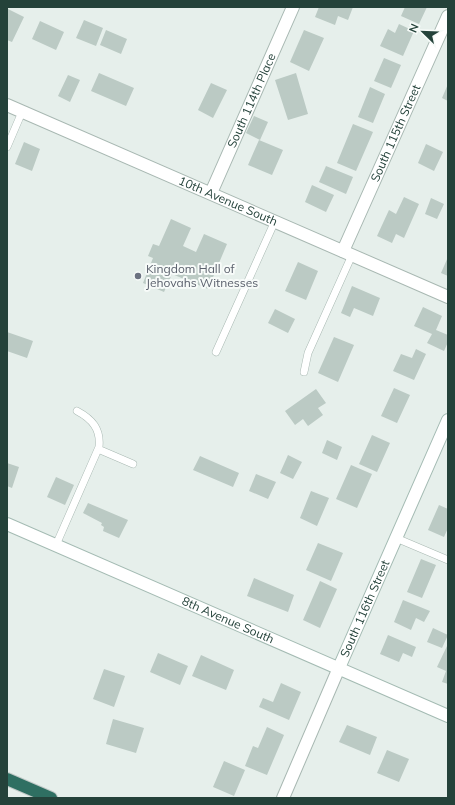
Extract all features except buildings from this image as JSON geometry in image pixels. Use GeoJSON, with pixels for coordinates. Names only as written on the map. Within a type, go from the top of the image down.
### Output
{"type":"FeatureCollection","features":[{"type":"Feature","properties":{"kind":"highway"},"geometry":{"type":"LineString","coordinates":[[7,779],[51,798]]}},
{"type":"Feature","properties":{"kind":"street","name":"South 114th Place"},"geometry":{"type":"LineString","coordinates":[[210,193],[293,7]]}},
{"type":"Feature","properties":{"kind":"street","name":"South 115th Street"},"geometry":{"type":"LineString","coordinates":[[347,253],[448,16]]}},
{"type":"Feature","properties":{"kind":"street","name":"10th Avenue South"},"geometry":{"type":"LineString","coordinates":[[7,105],[448,297]]}},
{"type":"Feature","properties":{"kind":"street","name":"South 116th Street"},"geometry":{"type":"LineString","coordinates":[[283,798],[448,420]]}},
{"type":"Feature","properties":{"kind":"street","name":"8th Avenue South"},"geometry":{"type":"LineString","coordinates":[[7,524],[338,670],[448,716]]}},
{"type":"Feature","properties":{"kind":"lane"},"geometry":{"type":"LineString","coordinates":[[7,147],[22,112]]}},
{"type":"Feature","properties":{"kind":"lane"},"geometry":{"type":"LineString","coordinates":[[216,352],[275,221]]}},
{"type":"Feature","properties":{"kind":"lane","name":"South 115th Street"},"geometry":{"type":"LineString","coordinates":[[304,372],[308,353],[347,253]]}},
{"type":"Feature","properties":{"kind":"lane"},"geometry":{"type":"LineString","coordinates":[[56,545],[98,449],[99,433],[95,425],[88,417],[77,411]]}},
{"type":"Feature","properties":{"kind":"lane"},"geometry":{"type":"LineString","coordinates":[[98,449],[133,464]]}},
{"type":"Feature","properties":{"kind":"lane"},"geometry":{"type":"LineString","coordinates":[[396,538],[448,560]]}},
{"type":"Feature","properties":{"kind":"place","name":"Kingdom Hall of Jehovahs Witnesses"},"geometry":{"type":"Point","coordinates":[138,276]}}]}
